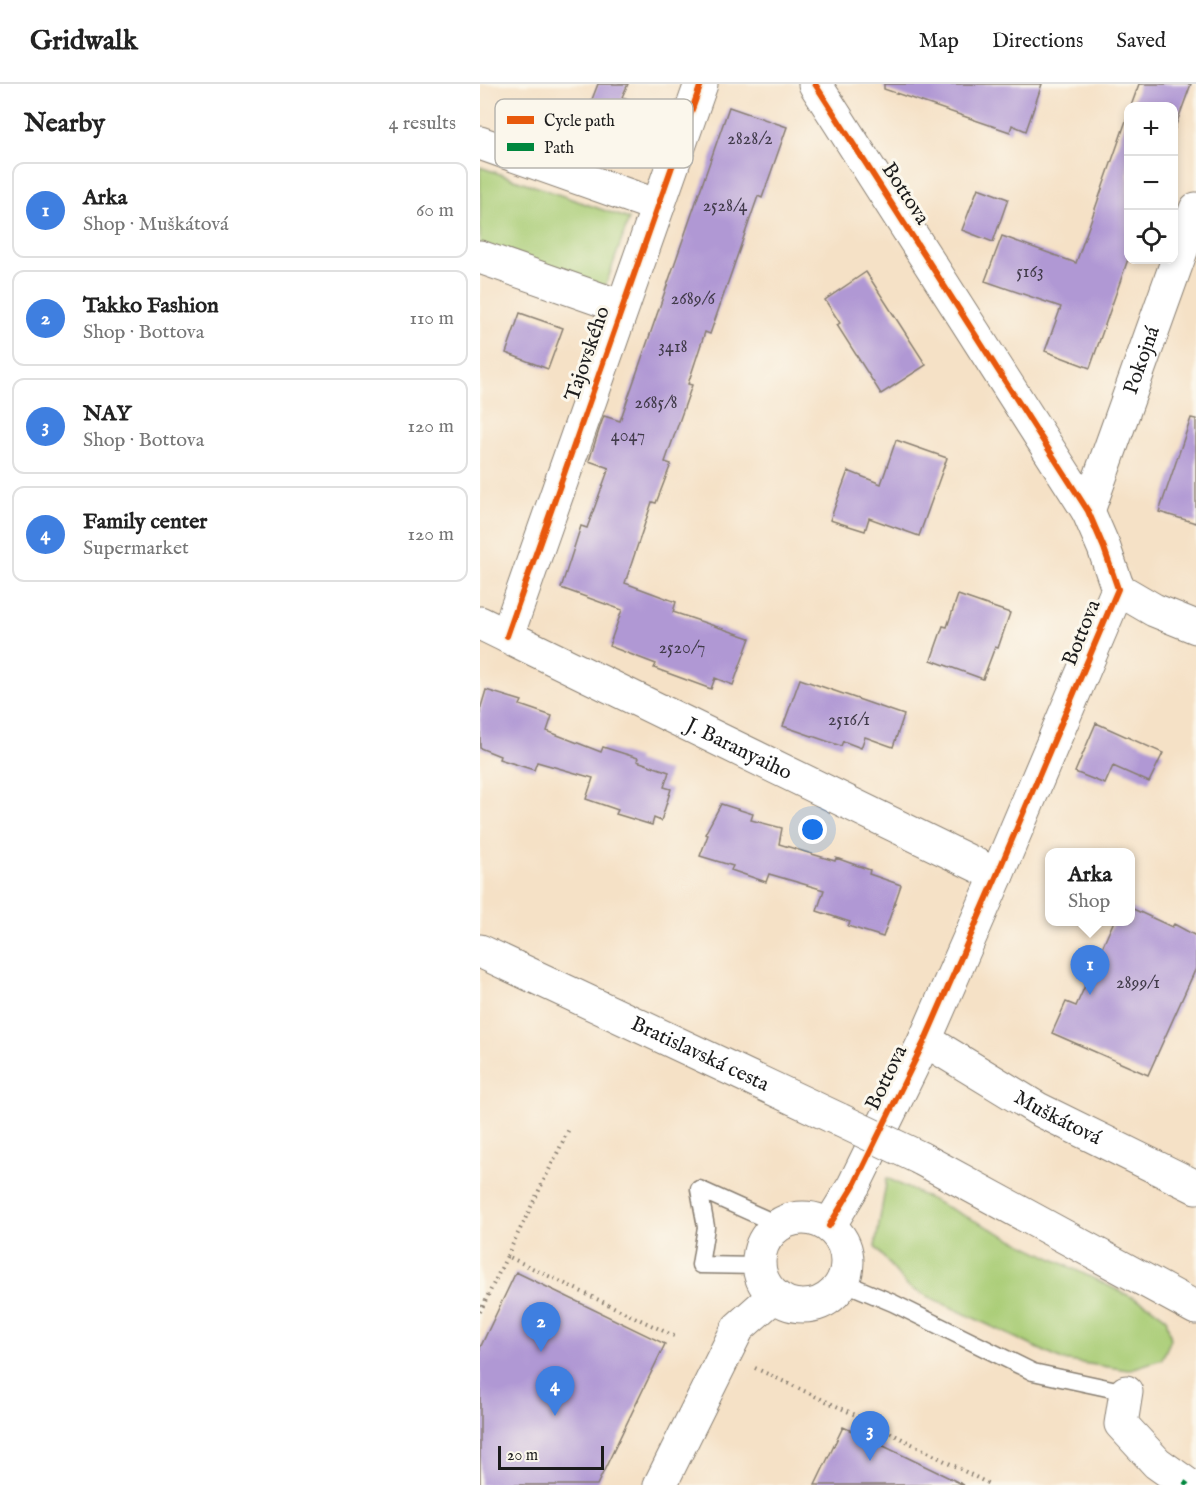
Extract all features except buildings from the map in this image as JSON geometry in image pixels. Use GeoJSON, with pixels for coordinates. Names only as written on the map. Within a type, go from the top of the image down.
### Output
{"type":"FeatureCollection","features":[{"type":"Feature","properties":{"kind":"street","name":"Tajovského"},"geometry":{"type":"LineString","coordinates":[[693,107],[701,84]]}},
{"type":"Feature","properties":{"kind":"street","name":"Bottova"},"geometry":{"type":"LineString","coordinates":[[816,84],[1088,511],[1118,589],[925,1040],[854,1185],[829,1226]]}},
{"type":"Feature","properties":{"kind":"street"},"geometry":{"type":"LineString","coordinates":[[480,143],[495,148]]}},
{"type":"Feature","properties":{"kind":"street"},"geometry":{"type":"LineString","coordinates":[[551,168],[658,206]]}},
{"type":"Feature","properties":{"kind":"street","name":"Tajovského"},"geometry":{"type":"LineString","coordinates":[[493,629],[622,307],[671,168]]}},
{"type":"Feature","properties":{"kind":"street","name":"Pokojná"},"geometry":{"type":"LineString","coordinates":[[1088,511],[1196,209]]}},
{"type":"Feature","properties":{"kind":"street","name":"Tajovského"},"geometry":{"type":"LineString","coordinates":[[480,257],[622,307]]}},
{"type":"Feature","properties":{"kind":"street"},"geometry":{"type":"LineString","coordinates":[[1118,589],[1154,610],[1196,627]]}},
{"type":"Feature","properties":{"kind":"street","name":"J. Baranyaiho"},"geometry":{"type":"LineString","coordinates":[[493,629],[997,875]]}},
{"type":"Feature","properties":{"kind":"street","name":"Bratislavská cesta"},"geometry":{"type":"LineString","coordinates":[[480,951],[1196,1291]]}},
{"type":"Feature","properties":{"kind":"street","name":"Muškátová"},"geometry":{"type":"LineString","coordinates":[[925,1040],[1038,1109],[1196,1187]]}},
{"type":"Feature","properties":{"kind":"street","name":"Bratislavská cesta"},"geometry":{"type":"LineString","coordinates":[[920,1158],[1196,1308]]}},
{"type":"Feature","properties":{"kind":"street"},"geometry":{"type":"LineString","coordinates":[[796,1218],[814,1219],[829,1226],[840,1237],[846,1251],[848,1267],[839,1289],[826,1300],[811,1306],[794,1305],[774,1296],[762,1280],[759,1266],[762,1245],[766,1237],[779,1225],[796,1218]]}},
{"type":"Feature","properties":{"kind":"street"},"geometry":{"type":"LineString","coordinates":[[660,1485],[738,1328],[774,1296]]}},
{"type":"Feature","properties":{"kind":"street"},"geometry":{"type":"LineString","coordinates":[[1126,1392],[1121,1424],[1157,1462],[1186,1484]]}},
{"type":"Feature","properties":{"kind":"lane"},"geometry":{"type":"LineString","coordinates":[[759,1266],[700,1265],[706,1227],[699,1189],[779,1225]]}},
{"type":"Feature","properties":{"kind":"lane"},"geometry":{"type":"LineString","coordinates":[[843,1282],[893,1303],[1034,1372],[1126,1392]]}},
{"type":"Feature","properties":{"kind":"path"},"geometry":{"type":"LineString","coordinates":[[480,1312],[569,1129]]}},
{"type":"Feature","properties":{"kind":"path"},"geometry":{"type":"LineString","coordinates":[[507,1256],[674,1336]]}},
{"type":"Feature","properties":{"kind":"path"},"geometry":{"type":"LineString","coordinates":[[752,1367],[862,1418],[991,1485]]}},
{"type":"Feature","properties":{"kind":"green space"},"geometry":{"type":"Polygon","coordinates":[[[480,167],[629,219],[605,287],[480,244],[480,167]]]}},
{"type":"Feature","properties":{"kind":"green space"},"geometry":{"type":"Polygon","coordinates":[[[887,1178],[1150,1306],[1166,1318],[1171,1339],[1162,1359],[1128,1370],[1062,1360],[908,1287],[875,1247],[887,1178]]]}},
{"type":"Feature","properties":{"kind":"marked path"},"geometry":{"type":"LineString","coordinates":[[1184,1482],[1188,1485]]}},
{"type":"Feature","properties":{"kind":"cycle path"},"geometry":{"type":"LineString","coordinates":[[693,107],[701,84]]}},
{"type":"Feature","properties":{"kind":"cycle path"},"geometry":{"type":"LineString","coordinates":[[815,84],[1088,511],[1118,589],[925,1040],[854,1185],[829,1226]]}},
{"type":"Feature","properties":{"kind":"cycle path"},"geometry":{"type":"LineString","coordinates":[[507,636],[671,168]]}},
{"type":"Feature","properties":{"kind":"place","name":"Arka"},"geometry":{"type":"Point","coordinates":[1090,995]}},
{"type":"Feature","properties":{"kind":"place","name":"Takko Fashion"},"geometry":{"type":"Point","coordinates":[541,1352]}},
{"type":"Feature","properties":{"kind":"place","name":"Family center"},"geometry":{"type":"Point","coordinates":[555,1416]}},
{"type":"Feature","properties":{"kind":"place","name":"NAY"},"geometry":{"type":"Point","coordinates":[870,1461]}}]}
